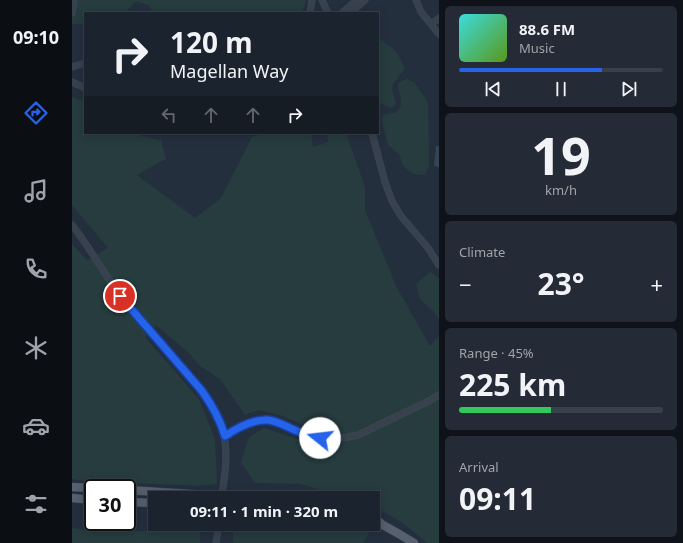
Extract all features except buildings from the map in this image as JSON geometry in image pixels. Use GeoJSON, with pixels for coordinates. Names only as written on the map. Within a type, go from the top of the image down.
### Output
{"type":"FeatureCollection","features":[{"type":"Feature","properties":{"kind":"main road"},"geometry":{"type":"LineString","coordinates":[[72,487],[84,488]]}},
{"type":"Feature","properties":{"kind":"main road"},"geometry":{"type":"LineString","coordinates":[[136,491],[148,492]]}},
{"type":"Feature","properties":{"kind":"main road"},"geometry":{"type":"LineString","coordinates":[[72,498],[84,499]]}},
{"type":"Feature","properties":{"kind":"main road"},"geometry":{"type":"LineString","coordinates":[[136,502],[148,503]]}},
{"type":"Feature","properties":{"kind":"main road"},"geometry":{"type":"LineString","coordinates":[[380,523],[414,543]]}},
{"type":"Feature","properties":{"kind":"street"},"geometry":{"type":"LineString","coordinates":[[72,13],[74,0]]}},
{"type":"Feature","properties":{"kind":"street"},"geometry":{"type":"LineString","coordinates":[[310,12],[312,0]]}},
{"type":"Feature","properties":{"kind":"street"},"geometry":{"type":"LineString","coordinates":[[322,0],[328,12]]}},
{"type":"Feature","properties":{"kind":"street"},"geometry":{"type":"LineString","coordinates":[[343,12],[356,0]]}},
{"type":"Feature","properties":{"kind":"street"},"geometry":{"type":"LineString","coordinates":[[351,12],[365,0]]}},
{"type":"Feature","properties":{"kind":"street"},"geometry":{"type":"LineString","coordinates":[[416,0],[421,12],[439,34]]}},
{"type":"Feature","properties":{"kind":"street"},"geometry":{"type":"LineString","coordinates":[[431,24],[439,18]]}},
{"type":"Feature","properties":{"kind":"street"},"geometry":{"type":"LineString","coordinates":[[74,69],[84,64]]}},
{"type":"Feature","properties":{"kind":"street"},"geometry":{"type":"LineString","coordinates":[[72,82],[84,88]]}},
{"type":"Feature","properties":{"kind":"street"},"geometry":{"type":"LineString","coordinates":[[372,134],[385,182],[392,201],[401,216],[428,248],[439,265]]}},
{"type":"Feature","properties":{"kind":"street"},"geometry":{"type":"LineString","coordinates":[[72,226],[89,248],[120,296],[210,402],[225,436],[226,474],[223,491]]}},
{"type":"Feature","properties":{"kind":"street"},"geometry":{"type":"LineString","coordinates":[[225,436],[247,424],[258,420],[266,420],[280,423],[310,436],[337,439],[348,438],[358,435],[439,395]]}},
{"type":"Feature","properties":{"kind":"street"},"geometry":{"type":"LineString","coordinates":[[216,543],[217,531]]}},
{"type":"Feature","properties":{"kind":"green space"},"geometry":{"type":"Polygon","coordinates":[[[72,0],[306,0],[302,12],[152,12],[150,6],[136,1],[126,12],[84,12],[84,24],[72,24],[72,0]]]}},
{"type":"Feature","properties":{"kind":"green space"},"geometry":{"type":"Polygon","coordinates":[[[379,38],[397,53],[405,68],[393,84],[392,89],[396,104],[392,107],[387,107],[379,102],[379,38]]]}},
{"type":"Feature","properties":{"kind":"green space"},"geometry":{"type":"Polygon","coordinates":[[[407,79],[415,83],[428,103],[429,166],[425,174],[418,175],[410,172],[403,165],[399,154],[388,145],[382,122],[382,116],[394,113],[400,108],[401,101],[398,85],[401,81],[407,79]]]}},
{"type":"Feature","properties":{"kind":"green space"},"geometry":{"type":"Polygon","coordinates":[[[72,97],[84,102],[84,134],[140,134],[140,136],[161,140],[166,159],[137,175],[195,218],[221,198],[252,137],[262,134],[311,134],[313,147],[328,142],[327,134],[346,134],[365,187],[365,210],[397,288],[430,346],[439,336],[439,543],[427,543],[402,523],[380,510],[380,491],[323,491],[301,484],[255,483],[241,462],[249,437],[264,428],[313,444],[314,430],[283,416],[259,410],[245,415],[220,379],[200,366],[188,352],[156,325],[145,337],[199,399],[215,439],[217,484],[199,486],[136,483],[136,479],[84,479],[84,481],[72,479],[72,244],[87,260],[108,248],[72,205],[72,97]]]}},
{"type":"Feature","properties":{"kind":"green space"},"geometry":{"type":"Polygon","coordinates":[[[430,272],[439,278],[439,320],[435,313],[420,299],[416,284],[430,272]]]}},
{"type":"Feature","properties":{"kind":"green space"},"geometry":{"type":"Polygon","coordinates":[[[72,528],[84,530],[84,531],[100,532],[200,531],[200,543],[72,543],[72,528]]]}},
{"type":"Feature","properties":{"kind":"green space"},"geometry":{"type":"Polygon","coordinates":[[[233,531],[370,532],[363,543],[233,543],[233,531]]]}},
{"type":"Feature","properties":{"kind":"route"},"geometry":{"type":"LineString","coordinates":[[120,296],[202,391],[216,413],[225,436],[234,430],[258,420],[272,420],[310,436],[320,438]]}}]}
